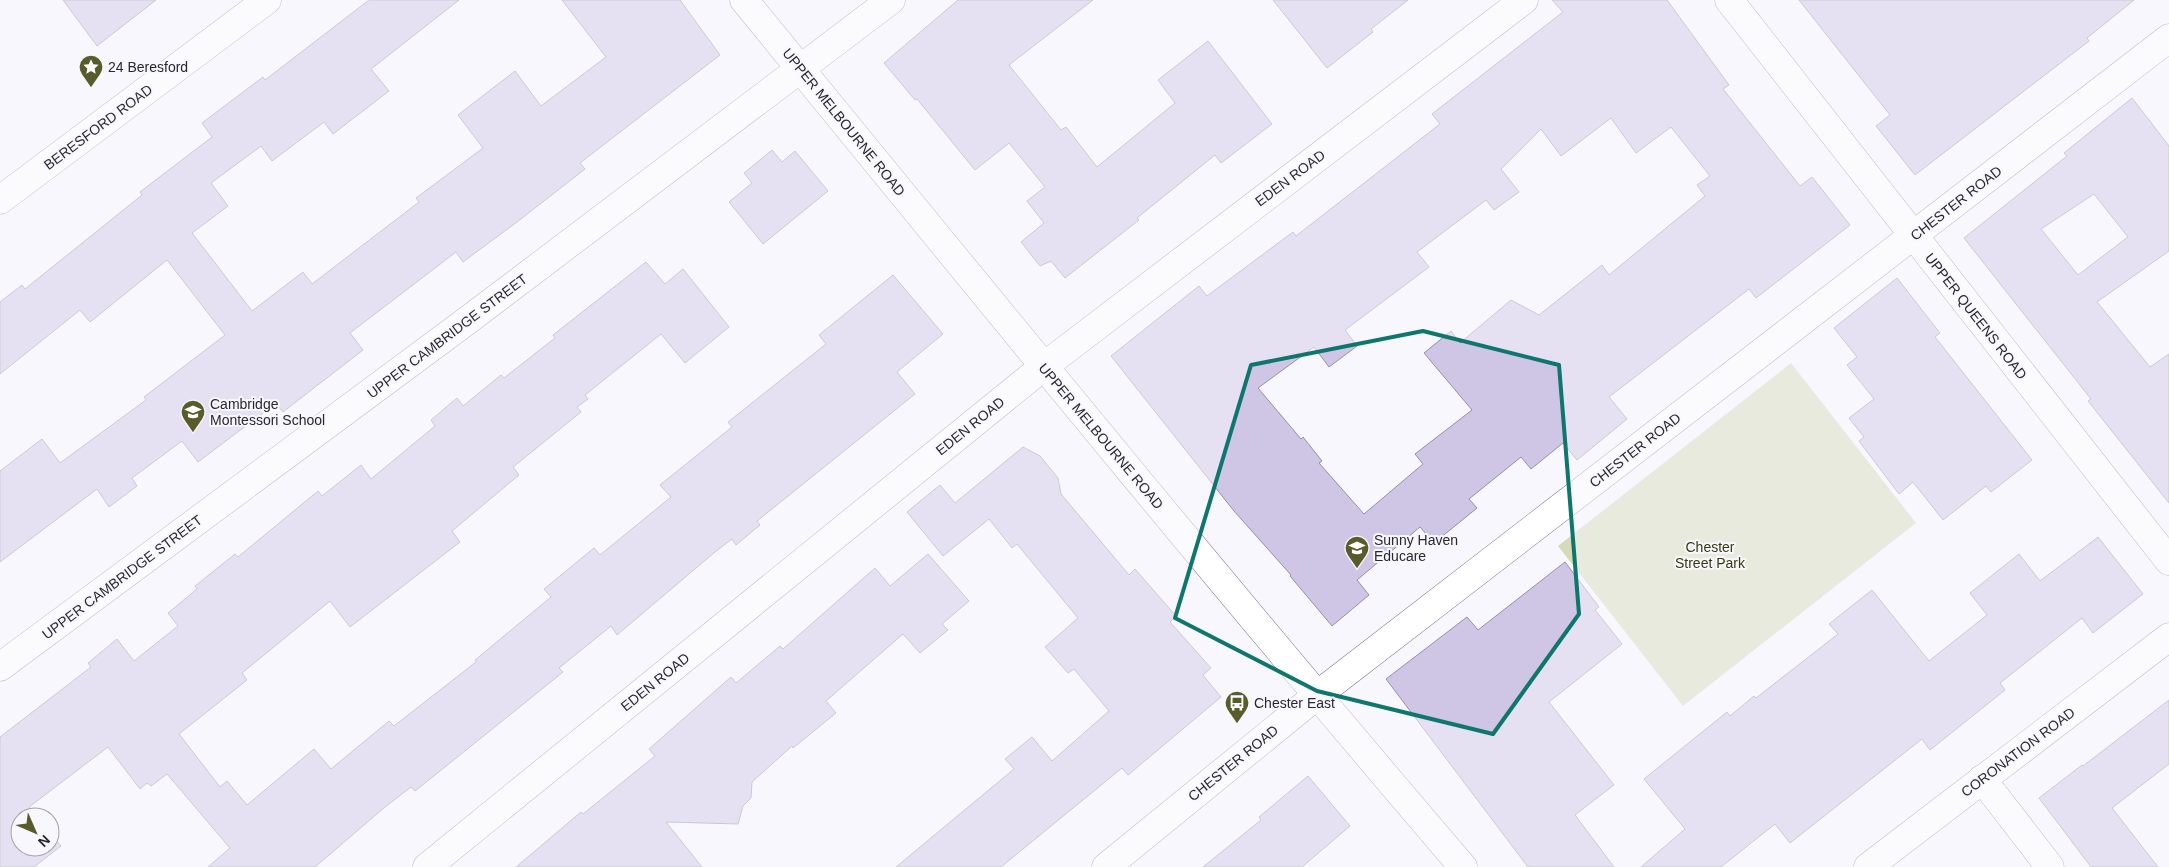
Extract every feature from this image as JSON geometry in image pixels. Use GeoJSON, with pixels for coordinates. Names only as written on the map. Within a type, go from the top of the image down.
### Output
{"type":"FeatureCollection","features":[{"type":"Feature","properties":{"kind":"street","name":"BERESFORD ROAD"},"geometry":{"type":"LineString","coordinates":[[0,200],[267,0]]}},
{"type":"Feature","properties":{"kind":"street","name":"UPPER MELBOURNE ROAD"},"geometry":{"type":"LineString","coordinates":[[744,0],[1043,367],[1316,696],[1463,867]]}},
{"type":"Feature","properties":{"kind":"street","name":"UPPER CAMBRIDGE STREET"},"geometry":{"type":"LineString","coordinates":[[0,667],[464,323],[801,70],[891,0]]}},
{"type":"Feature","properties":{"kind":"street","name":"EDEN ROAD"},"geometry":{"type":"LineString","coordinates":[[427,867],[1043,367],[1524,0]]}},
{"type":"Feature","properties":{"kind":"street","name":"UPPER QUEENS ROAD"},"geometry":{"type":"LineString","coordinates":[[1729,0],[2169,561]]}},
{"type":"Feature","properties":{"kind":"street","name":"CHESTER ROAD"},"geometry":{"type":"LineString","coordinates":[[1106,867],[1316,696],[1913,236],[2165,50]]}},
{"type":"Feature","properties":{"kind":"street","name":"CORONATION ROAD"},"geometry":{"type":"LineString","coordinates":[[1868,867],[2169,637]]}},
{"type":"Feature","properties":{"kind":"street"},"geometry":{"type":"LineString","coordinates":[[1982,780],[2050,867]]}},
{"type":"Feature","properties":{"kind":"highlighted area"},"geometry":{"type":"Polygon","coordinates":[[[1423,331],[1559,365],[1579,614],[1493,734],[1317,691],[1175,618],[1251,365],[1423,331]]]}},
{"type":"Feature","properties":{"kind":"green space","name":"Chester Street Park"},"geometry":{"type":"Polygon","coordinates":[[[1791,363],[1916,523],[1683,706],[1558,546],[1791,363]]]}},
{"type":"Feature","properties":{"kind":"building"},"geometry":{"type":"Polygon","coordinates":[[[63,0],[156,0],[97,46],[63,0]]]}},
{"type":"Feature","properties":{"kind":"building"},"geometry":{"type":"Polygon","coordinates":[[[369,0],[459,0],[371,69],[389,91],[333,134],[324,122],[272,161],[261,146],[211,183],[228,206],[192,233],[252,311],[303,272],[312,284],[419,202],[416,198],[483,148],[458,115],[515,71],[541,106],[606,57],[562,0],[680,0],[720,55],[580,163],[585,169],[517,222],[463,262],[456,252],[350,333],[363,350],[283,412],[276,403],[198,462],[182,441],[132,478],[137,486],[109,507],[97,489],[0,562],[0,471],[42,439],[60,463],[146,400],[144,397],[225,335],[167,260],[90,322],[80,310],[0,374],[0,302],[22,285],[25,289],[142,195],[140,192],[212,137],[202,123],[263,77],[265,80],[369,0]]]}},
{"type":"Feature","properties":{"kind":"building"},"geometry":{"type":"Polygon","coordinates":[[[958,0],[1093,0],[1009,65],[1061,130],[1066,127],[1097,167],[1175,103],[1158,80],[1208,41],[1272,124],[1221,163],[1215,155],[1137,218],[1139,220],[1065,278],[1051,261],[1040,266],[1021,242],[1044,223],[1027,201],[1045,187],[1009,143],[975,170],[917,99],[915,100],[884,63],[958,0]]]}},
{"type":"Feature","properties":{"kind":"building"},"geometry":{"type":"Polygon","coordinates":[[[1273,0],[1408,0],[1371,29],[1373,32],[1327,68],[1273,0]]]}},
{"type":"Feature","properties":{"kind":"building"},"geometry":{"type":"Polygon","coordinates":[[[1552,0],[1667,0],[1729,85],[1723,89],[1800,186],[1812,177],[1850,225],[1756,298],[1749,289],[1609,397],[1627,419],[1577,460],[1563,443],[1531,469],[1521,457],[1469,499],[1477,508],[1434,543],[1420,527],[1357,580],[1369,595],[1332,626],[1291,575],[1234,511],[1111,356],[1199,286],[1207,296],[1293,232],[1296,236],[1440,124],[1432,114],[1563,12],[1552,0]],[[1611,118],[1561,156],[1541,129],[1501,169],[1519,192],[1494,210],[1486,200],[1417,252],[1429,267],[1345,330],[1357,346],[1329,367],[1314,347],[1258,388],[1301,439],[1303,437],[1322,461],[1319,463],[1364,514],[1423,464],[1415,454],[1472,410],[1424,353],[1451,331],[1460,343],[1511,300],[1539,315],[1602,265],[1609,275],[1705,196],[1697,185],[1710,176],[1671,127],[1636,153],[1611,118]]]}},
{"type":"Feature","properties":{"kind":"building"},"geometry":{"type":"Polygon","coordinates":[[[1799,0],[2134,0],[2087,38],[2089,41],[1915,175],[1876,126],[1890,115],[1799,0]]]}},
{"type":"Feature","properties":{"kind":"building"},"geometry":{"type":"Polygon","coordinates":[[[2132,98],[2169,146],[2169,251],[2097,302],[2150,367],[2169,354],[2169,503],[2088,401],[2091,399],[1964,238],[2067,156],[2064,153],[2132,98]],[[2094,194],[2041,229],[2078,275],[2128,237],[2094,194]]]}},
{"type":"Feature","properties":{"kind":"building"},"geometry":{"type":"Polygon","coordinates":[[[772,150],[782,162],[795,151],[828,191],[763,244],[729,202],[752,183],[744,173],[772,150]]]}},
{"type":"Feature","properties":{"kind":"building"},"geometry":{"type":"Polygon","coordinates":[[[646,262],[665,284],[683,269],[729,327],[685,363],[661,334],[585,395],[588,399],[577,407],[581,412],[513,467],[519,475],[452,531],[460,542],[350,627],[330,601],[242,673],[247,680],[179,734],[220,787],[227,781],[247,805],[314,749],[331,769],[389,721],[394,726],[476,662],[475,660],[551,597],[544,589],[594,548],[600,555],[671,497],[660,485],[732,427],[728,422],[826,344],[819,335],[893,275],[943,334],[897,372],[915,394],[757,521],[760,525],[736,545],[732,539],[617,635],[611,626],[559,668],[563,672],[415,791],[411,787],[385,807],[315,867],[208,867],[230,848],[167,774],[151,786],[147,783],[140,789],[108,747],[29,807],[10,807],[10,857],[47,857],[34,867],[0,867],[0,737],[91,667],[88,663],[117,639],[134,661],[178,626],[168,613],[197,589],[195,586],[235,554],[238,557],[318,491],[322,496],[361,465],[371,479],[435,426],[431,420],[457,398],[463,406],[501,375],[504,378],[555,338],[553,335],[646,262]]]}},
{"type":"Feature","properties":{"kind":"building"},"geometry":{"type":"Polygon","coordinates":[[[1897,278],[1940,333],[1935,337],[2032,460],[1991,492],[1986,486],[1943,520],[1913,482],[1899,494],[1859,441],[1864,437],[1849,418],[1874,399],[1847,365],[1857,357],[1834,328],[1897,278]]]}},
{"type":"Feature","properties":{"kind":"building"},"geometry":{"type":"Polygon","coordinates":[[[1023,447],[1040,456],[1058,478],[1061,494],[1129,575],[1135,569],[1176,616],[1170,622],[1211,668],[1203,675],[1221,697],[1128,775],[1122,768],[1001,867],[896,867],[1014,769],[1005,759],[1032,737],[1052,761],[1109,711],[1074,669],[1068,673],[1045,647],[1078,618],[1017,544],[1012,548],[989,519],[943,556],[907,512],[940,485],[955,503],[1023,447]]]}},
{"type":"Feature","properties":{"kind":"building"},"geometry":{"type":"Polygon","coordinates":[[[2098,537],[2143,594],[2093,633],[2082,618],[2000,683],[2005,690],[1930,750],[1922,739],[1790,843],[1775,824],[1721,867],[1641,867],[1685,829],[1644,779],[1727,712],[1730,716],[1754,696],[1756,698],[1838,634],[1829,624],[1872,590],[1929,661],[1987,615],[1970,593],[2019,554],[2040,581],[2098,537]]]}},
{"type":"Feature","properties":{"kind":"building"},"geometry":{"type":"Polygon","coordinates":[[[928,554],[969,601],[942,624],[948,630],[920,653],[903,634],[826,701],[836,713],[793,748],[792,746],[752,782],[751,798],[743,806],[738,824],[666,822],[702,867],[516,867],[581,812],[583,814],[655,756],[649,749],[731,677],[736,683],[780,646],[783,649],[875,568],[890,586],[928,554]]]}},
{"type":"Feature","properties":{"kind":"building"},"geometry":{"type":"Polygon","coordinates":[[[1565,562],[1599,607],[1595,610],[1622,644],[1549,702],[1614,785],[1575,815],[1614,867],[1528,867],[1386,679],[1467,617],[1478,630],[1565,562]]]}},
{"type":"Feature","properties":{"kind":"building"},"geometry":{"type":"Polygon","coordinates":[[[2169,700],[2169,764],[2112,808],[2158,867],[2091,867],[2039,798],[2169,700]]]}},
{"type":"Feature","properties":{"kind":"building"},"geometry":{"type":"Polygon","coordinates":[[[1308,776],[1350,826],[1302,867],[1203,867],[1261,820],[1259,817],[1308,776]]]}},
{"type":"Feature","properties":{"kind":"place","name":"24 Beresford"},"geometry":{"type":"Point","coordinates":[91,88]}},
{"type":"Feature","properties":{"kind":"place","name":"Cambridge Montessori School"},"geometry":{"type":"Point","coordinates":[193,433]}},
{"type":"Feature","properties":{"kind":"place","name":"Sunny Haven Educare"},"geometry":{"type":"Point","coordinates":[1357,569]}},
{"type":"Feature","properties":{"kind":"place","name":"Chester East"},"geometry":{"type":"Point","coordinates":[1237,724]}}]}
